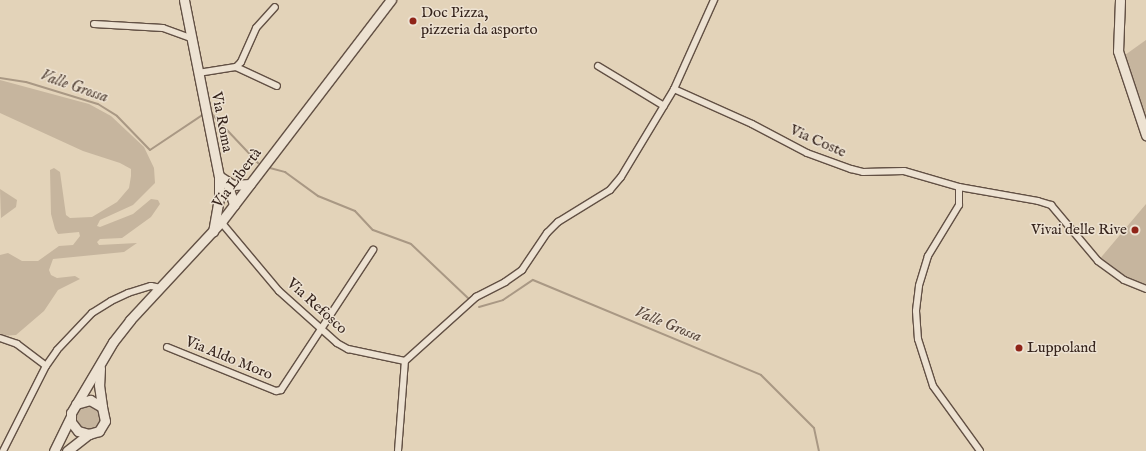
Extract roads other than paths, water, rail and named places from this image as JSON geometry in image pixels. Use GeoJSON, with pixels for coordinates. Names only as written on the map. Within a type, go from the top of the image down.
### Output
{"type":"FeatureCollection","features":[{"type":"Feature","properties":{"kind":"main road","name":"Via Roma"},"geometry":{"type":"LineString","coordinates":[[184,0],[219,176],[219,198],[213,231]]}},
{"type":"Feature","properties":{"kind":"main road","name":"Via Libertà"},"geometry":{"type":"LineString","coordinates":[[76,404],[100,368],[108,351],[130,320],[221,222],[391,0]]}},
{"type":"Feature","properties":{"kind":"main road"},"geometry":{"type":"LineString","coordinates":[[1120,0],[1118,51],[1146,136]]}},
{"type":"Feature","properties":{"kind":"main road","name":"Via Roma"},"geometry":{"type":"LineString","coordinates":[[219,176],[226,183],[234,204]]}},
{"type":"Feature","properties":{"kind":"main road"},"geometry":{"type":"LineString","coordinates":[[226,183],[233,186],[250,184]]}},
{"type":"Feature","properties":{"kind":"main road"},"geometry":{"type":"LineString","coordinates":[[219,198],[228,205],[234,204]]}},
{"type":"Feature","properties":{"kind":"main road","name":"Via Libertà"},"geometry":{"type":"LineString","coordinates":[[100,368],[99,385],[102,407]]}},
{"type":"Feature","properties":{"kind":"main road"},"geometry":{"type":"LineString","coordinates":[[54,451],[76,404],[90,400],[102,407],[105,416],[102,426],[67,451]]}},
{"type":"Feature","properties":{"kind":"main road"},"geometry":{"type":"LineString","coordinates":[[71,416],[74,427],[89,434]]}},
{"type":"Feature","properties":{"kind":"street"},"geometry":{"type":"LineString","coordinates":[[398,451],[405,362],[476,297],[505,282],[522,270],[547,233],[558,222],[610,190],[621,177],[674,89],[714,0]]}},
{"type":"Feature","properties":{"kind":"street"},"geometry":{"type":"LineString","coordinates":[[275,7],[256,28],[241,62],[236,67],[277,86]]}},
{"type":"Feature","properties":{"kind":"street"},"geometry":{"type":"LineString","coordinates":[[94,24],[163,28],[191,38]]}},
{"type":"Feature","properties":{"kind":"street"},"geometry":{"type":"LineString","coordinates":[[598,66],[664,106]]}},
{"type":"Feature","properties":{"kind":"street","name":"Via Roma"},"geometry":{"type":"LineString","coordinates":[[198,73],[236,67]]}},
{"type":"Feature","properties":{"kind":"street","name":"Via Coste"},"geometry":{"type":"LineString","coordinates":[[674,89],[752,124],[807,153],[863,172],[904,171],[959,187],[1038,201],[1051,205],[1098,261],[1124,280],[1146,289]]}},
{"type":"Feature","properties":{"kind":"street"},"geometry":{"type":"LineString","coordinates":[[959,187],[959,205],[928,256],[919,286],[916,311],[918,339],[933,386],[980,451]]}},
{"type":"Feature","properties":{"kind":"street","name":"Via Refosco"},"geometry":{"type":"LineString","coordinates":[[221,222],[279,291],[320,330],[348,349],[405,362]]}},
{"type":"Feature","properties":{"kind":"street","name":"Via Aldo Moro"},"geometry":{"type":"LineString","coordinates":[[168,346],[276,391],[281,390],[373,250]]}},
{"type":"Feature","properties":{"kind":"street"},"geometry":{"type":"LineString","coordinates":[[2,451],[46,366],[57,350],[87,318],[111,300],[146,288],[161,288]]}},
{"type":"Feature","properties":{"kind":"street"},"geometry":{"type":"LineString","coordinates":[[0,338],[17,344],[46,366]]}},
{"type":"Feature","properties":{"kind":"waterway","name":"Valle Grossa"},"geometry":{"type":"LineString","coordinates":[[0,78],[26,82],[98,104],[117,116],[150,150],[204,114]]}},
{"type":"Feature","properties":{"kind":"waterway","name":"Valle Grossa"},"geometry":{"type":"LineString","coordinates":[[210,112],[258,163]]}},
{"type":"Feature","properties":{"kind":"waterway"},"geometry":{"type":"LineString","coordinates":[[270,168],[285,172],[318,196],[355,211],[373,230],[411,244],[470,300]]}},
{"type":"Feature","properties":{"kind":"waterway","name":"Valle Grossa"},"geometry":{"type":"LineString","coordinates":[[479,307],[503,300],[533,280],[761,375],[814,428],[819,451]]}},
{"type":"Feature","properties":{"kind":"place","name":"Doc Pizza, pizzeria da asporto"},"geometry":{"type":"Point","coordinates":[413,21]}},
{"type":"Feature","properties":{"kind":"place","name":"Vivai delle Rive"},"geometry":{"type":"Point","coordinates":[1135,230]}},
{"type":"Feature","properties":{"kind":"place","name":"Luppoland"},"geometry":{"type":"Point","coordinates":[1019,348]}}]}
